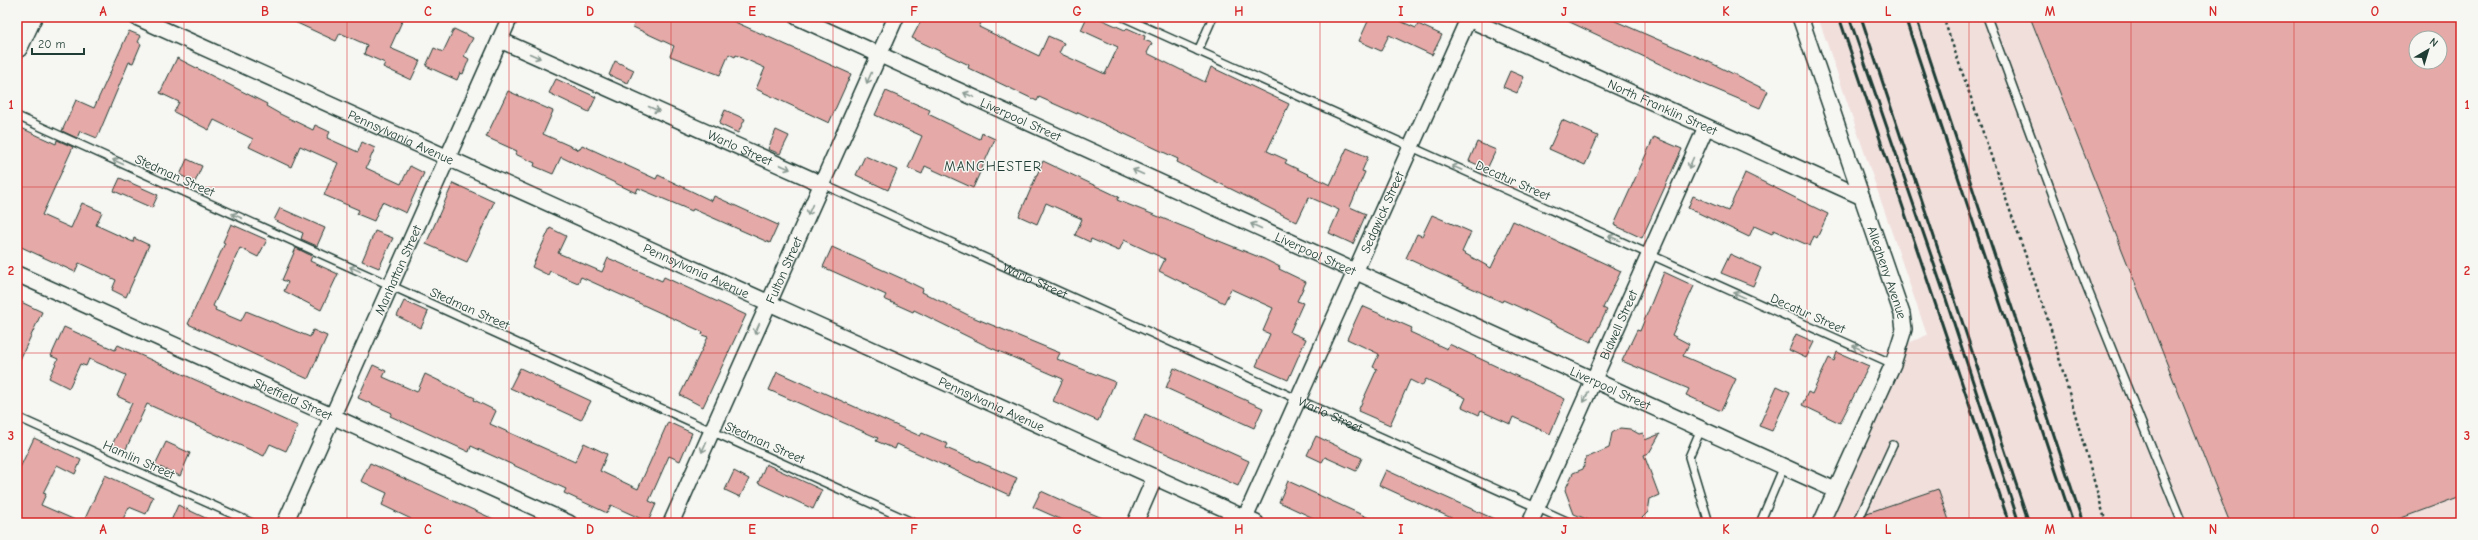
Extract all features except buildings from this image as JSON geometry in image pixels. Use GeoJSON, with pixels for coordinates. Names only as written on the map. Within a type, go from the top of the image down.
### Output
{"type":"FeatureCollection","features":[{"type":"Feature","properties":{"kind":"main road"},"geometry":{"type":"LineString","coordinates":[[17,47],[30,17]]}},
{"type":"Feature","properties":{"kind":"street","name":"Manhattan Street"},"geometry":{"type":"LineString","coordinates":[[285,523],[510,17]]}},
{"type":"Feature","properties":{"kind":"street","name":"Liverpool Street"},"geometry":{"type":"LineString","coordinates":[[797,17],[1836,490]]}},
{"type":"Feature","properties":{"kind":"street","name":"Fulton Street"},"geometry":{"type":"LineString","coordinates":[[671,523],[896,17]]}},
{"type":"Feature","properties":{"kind":"street","name":"Allegheny Avenue"},"geometry":{"type":"LineString","coordinates":[[1800,17],[1902,314],[1904,329],[1893,364],[1821,523]]}},
{"type":"Feature","properties":{"kind":"street","name":"Pennsylvania Avenue"},"geometry":{"type":"LineString","coordinates":[[143,18],[448,158],[1251,521]]}},
{"type":"Feature","properties":{"kind":"street","name":"North Franklin Street"},"geometry":{"type":"LineString","coordinates":[[1467,18],[1862,197]]}},
{"type":"Feature","properties":{"kind":"street","name":"Sedgwick Street"},"geometry":{"type":"LineString","coordinates":[[1251,521],[1298,400],[1467,18]]}},
{"type":"Feature","properties":{"kind":"street","name":"Warlo Street"},"geometry":{"type":"LineString","coordinates":[[500,40],[822,184]]}},
{"type":"Feature","properties":{"kind":"street","name":"Bidwell Street"},"geometry":{"type":"LineString","coordinates":[[1530,523],[1706,127]]}},
{"type":"Feature","properties":{"kind":"street","name":"Sheffield Street"},"geometry":{"type":"LineString","coordinates":[[17,274],[569,523]]}},
{"type":"Feature","properties":{"kind":"street"},"geometry":{"type":"LineString","coordinates":[[1135,523],[1155,477]]}},
{"type":"Feature","properties":{"kind":"lane","name":"Decatur Street"},"geometry":{"type":"LineString","coordinates":[[1123,17],[1893,364]]}},
{"type":"Feature","properties":{"kind":"lane"},"geometry":{"type":"LineString","coordinates":[[1198,51],[1213,17]]}},
{"type":"Feature","properties":{"kind":"lane"},"geometry":{"type":"LineString","coordinates":[[1987,17],[2086,285],[2182,523]]}},
{"type":"Feature","properties":{"kind":"lane","name":"Stedman Street"},"geometry":{"type":"LineString","coordinates":[[17,116],[914,523]]}},
{"type":"Feature","properties":{"kind":"lane","name":"Warlo Street"},"geometry":{"type":"LineString","coordinates":[[822,184],[1571,523]]}},
{"type":"Feature","properties":{"kind":"lane","name":"Hamlin Street"},"geometry":{"type":"LineString","coordinates":[[17,417],[252,523]]}},
{"type":"Feature","properties":{"kind":"lane"},"geometry":{"type":"LineString","coordinates":[[1701,429],[1689,457],[1710,523]]}},
{"type":"Feature","properties":{"kind":"lane"},"geometry":{"type":"LineString","coordinates":[[1857,523],[1893,445]]}},
{"type":"Feature","properties":{"kind":"lane"},"geometry":{"type":"LineString","coordinates":[[1760,523],[1784,466]]}},
{"type":"Feature","properties":{"kind":"path"},"geometry":{"type":"LineString","coordinates":[[1943,17],[2050,326],[2106,523]]}},
{"type":"Feature","properties":{"kind":"shaded area"},"geometry":{"type":"Polygon","coordinates":[[[1818,17],[2461,17],[2461,523],[1821,523],[1899,347],[1927,335],[1818,17]]]}},
{"type":"Feature","properties":{"kind":"railway"},"geometry":{"type":"LineString","coordinates":[[1839,17],[2009,523]]}},
{"type":"Feature","properties":{"kind":"railway"},"geometry":{"type":"LineString","coordinates":[[1849,17],[1945,296],[2019,523]]}},
{"type":"Feature","properties":{"kind":"railway"},"geometry":{"type":"LineString","coordinates":[[1861,17],[2029,523]]}},
{"type":"Feature","properties":{"kind":"railway"},"geometry":{"type":"LineString","coordinates":[[1905,17],[2073,523]]}},
{"type":"Feature","properties":{"kind":"railway"},"geometry":{"type":"LineString","coordinates":[[1916,17],[2083,523]]}},
{"type":"Feature","properties":{"kind":"district","name":"MANCHESTER"},"geometry":{"type":"Point","coordinates":[993,166]}}]}
